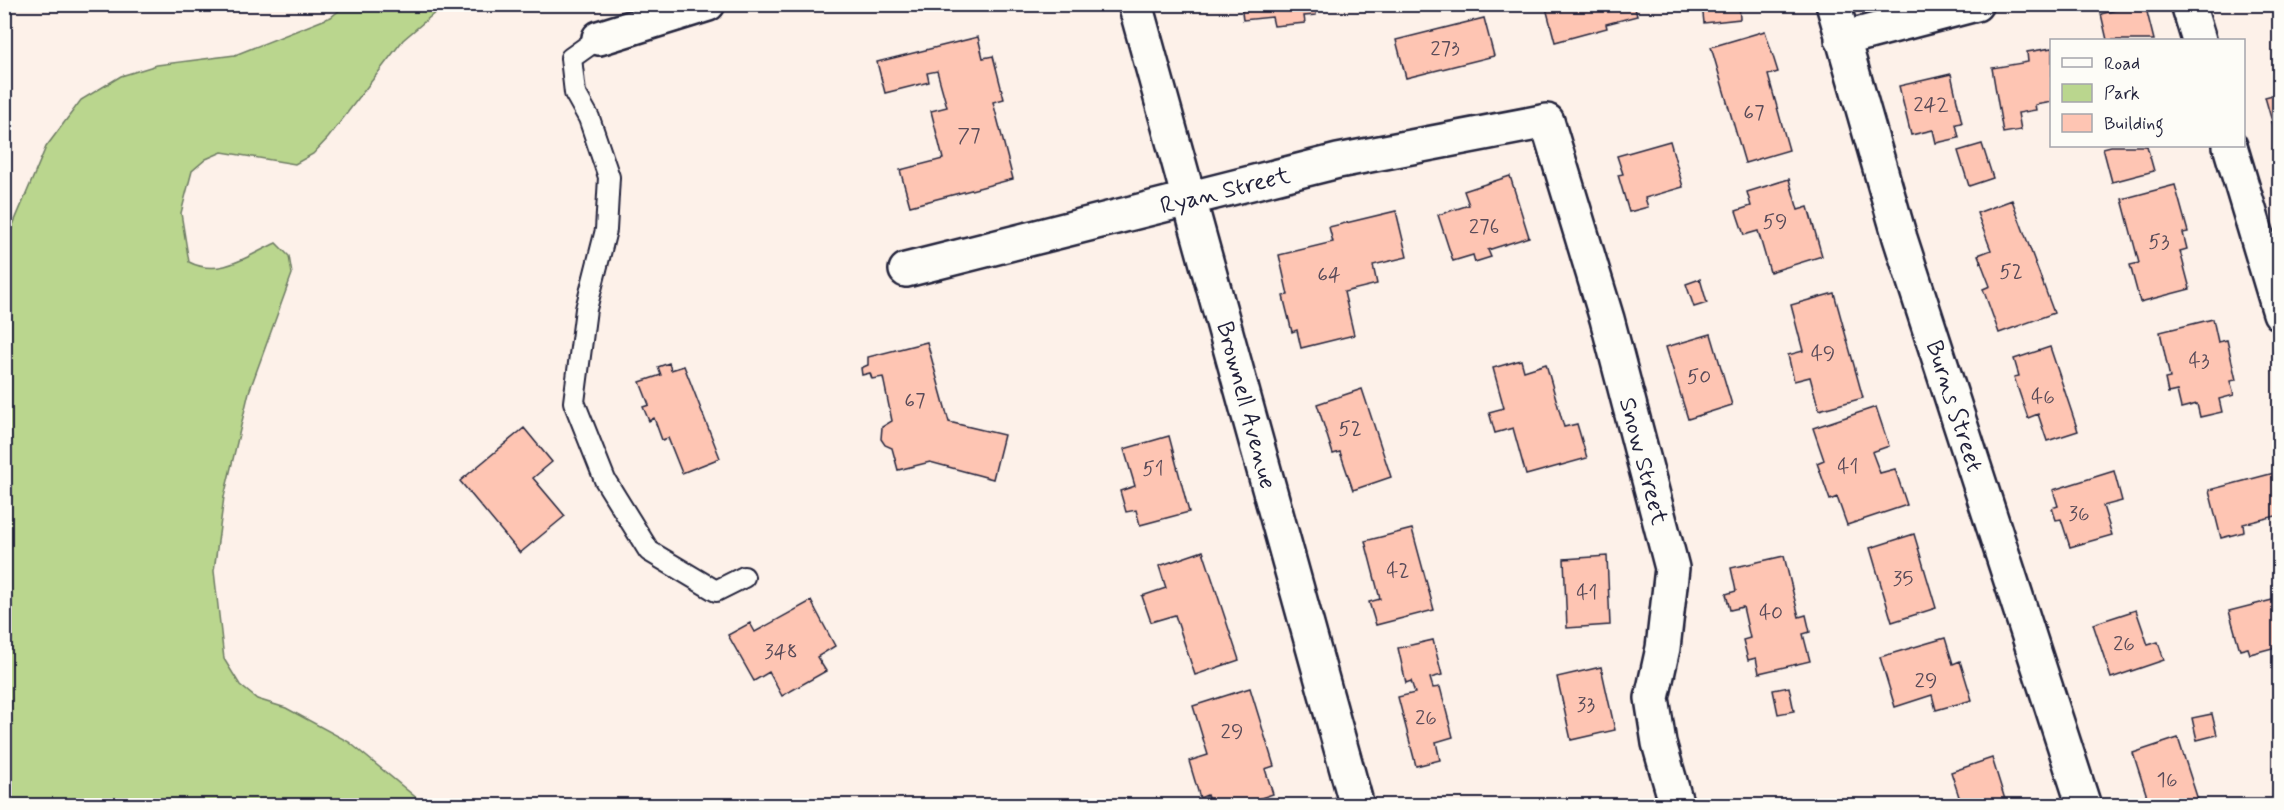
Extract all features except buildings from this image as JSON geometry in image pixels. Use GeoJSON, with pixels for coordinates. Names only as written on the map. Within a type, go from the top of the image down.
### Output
{"type":"FeatureCollection","features":[{"type":"Feature","properties":{"kind":"street"},"geometry":{"type":"LineString","coordinates":[[599,38],[708,4]]}},
{"type":"Feature","properties":{"kind":"street","name":"Brownell Avenue"},"geometry":{"type":"LineString","coordinates":[[1135,4],[1357,806]]}},
{"type":"Feature","properties":{"kind":"street","name":"Burns Street"},"geometry":{"type":"LineString","coordinates":[[1833,4],[1900,238],[2084,806]]}},
{"type":"Feature","properties":{"kind":"street"},"geometry":{"type":"LineString","coordinates":[[1842,39],[1976,4]]}},
{"type":"Feature","properties":{"kind":"street"},"geometry":{"type":"LineString","coordinates":[[2188,4],[2199,39]]}},
{"type":"Feature","properties":{"kind":"street","name":"Ryan Street"},"geometry":{"type":"LineString","coordinates":[[906,270],[1359,157],[1547,121]]}},
{"type":"Feature","properties":{"kind":"street","name":"Snow Street"},"geometry":{"type":"LineString","coordinates":[[1547,121],[1607,319],[1672,568],[1663,648],[1652,698],[1659,743],[1677,806]]}},
{"type":"Feature","properties":{"kind":"street"},"geometry":{"type":"LineString","coordinates":[[2230,147],[2280,314]]}},
{"type":"Feature","properties":{"kind":"lane"},"geometry":{"type":"LineString","coordinates":[[599,38],[571,58],[575,93],[589,118],[609,177],[606,230],[586,309],[574,402],[604,480],[649,551],[716,591],[744,577]]}},
{"type":"Feature","properties":{"kind":"green space"},"geometry":{"type":"Polygon","coordinates":[[[346,5],[444,5],[403,40],[328,138],[313,154],[295,164],[222,152],[206,159],[192,171],[181,213],[189,262],[212,268],[223,266],[244,259],[276,243],[289,256],[292,274],[249,392],[224,497],[214,571],[224,659],[240,685],[257,699],[286,708],[349,742],[425,805],[5,805],[5,244],[46,147],[81,100],[121,76],[157,65],[235,55],[331,17],[346,5]]]}}]}
